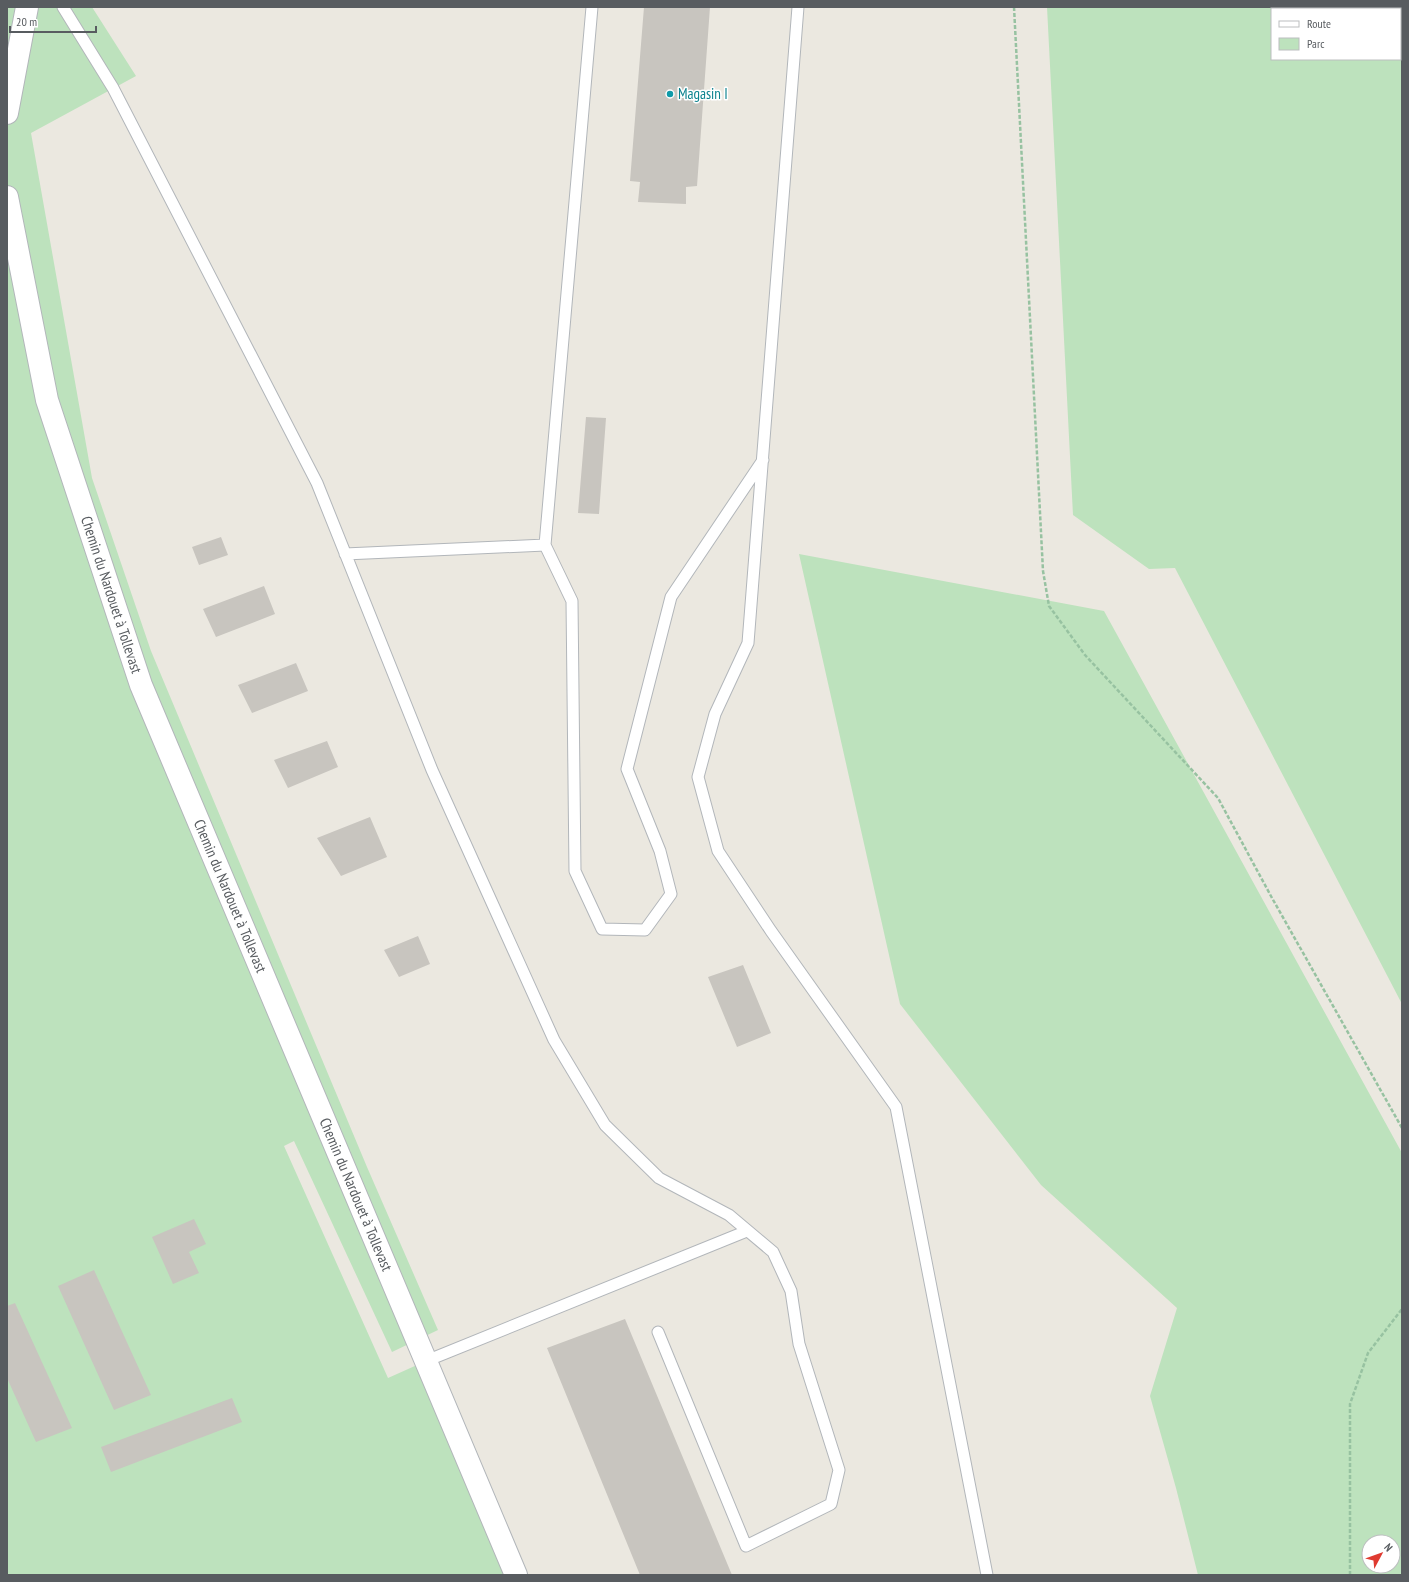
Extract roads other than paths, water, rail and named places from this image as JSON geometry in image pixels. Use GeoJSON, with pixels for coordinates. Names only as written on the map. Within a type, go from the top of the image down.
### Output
{"type":"FeatureCollection","features":[{"type":"Feature","properties":{"kind":"street"},"geometry":{"type":"LineString","coordinates":[[7,113],[27,7]]}},
{"type":"Feature","properties":{"kind":"street","name":"Chemin du Nardouet à Tollevast"},"geometry":{"type":"LineString","coordinates":[[7,197],[47,400],[141,685],[516,1575]]}},
{"type":"Feature","properties":{"kind":"lane"},"geometry":{"type":"LineString","coordinates":[[63,7],[113,88],[317,483],[432,770],[554,1040],[605,1125],[659,1178],[728,1216],[773,1252],[791,1291],[799,1344],[839,1470],[831,1504],[746,1546],[658,1332]]}},
{"type":"Feature","properties":{"kind":"lane"},"geometry":{"type":"LineString","coordinates":[[592,7],[545,545],[572,601],[574,871],[602,929],[645,930],[671,894],[660,851],[627,769],[671,597],[763,460]]}},
{"type":"Feature","properties":{"kind":"lane"},"geometry":{"type":"LineString","coordinates":[[798,7],[748,642],[715,714],[698,778],[718,851],[772,931],[896,1107],[987,1575]]}},
{"type":"Feature","properties":{"kind":"lane"},"geometry":{"type":"LineString","coordinates":[[345,554],[545,545]]}},
{"type":"Feature","properties":{"kind":"lane"},"geometry":{"type":"LineString","coordinates":[[426,1361],[747,1231]]}},
{"type":"Feature","properties":{"kind":"place","name":"Magasin I"},"geometry":{"type":"Point","coordinates":[670,94]}}]}
